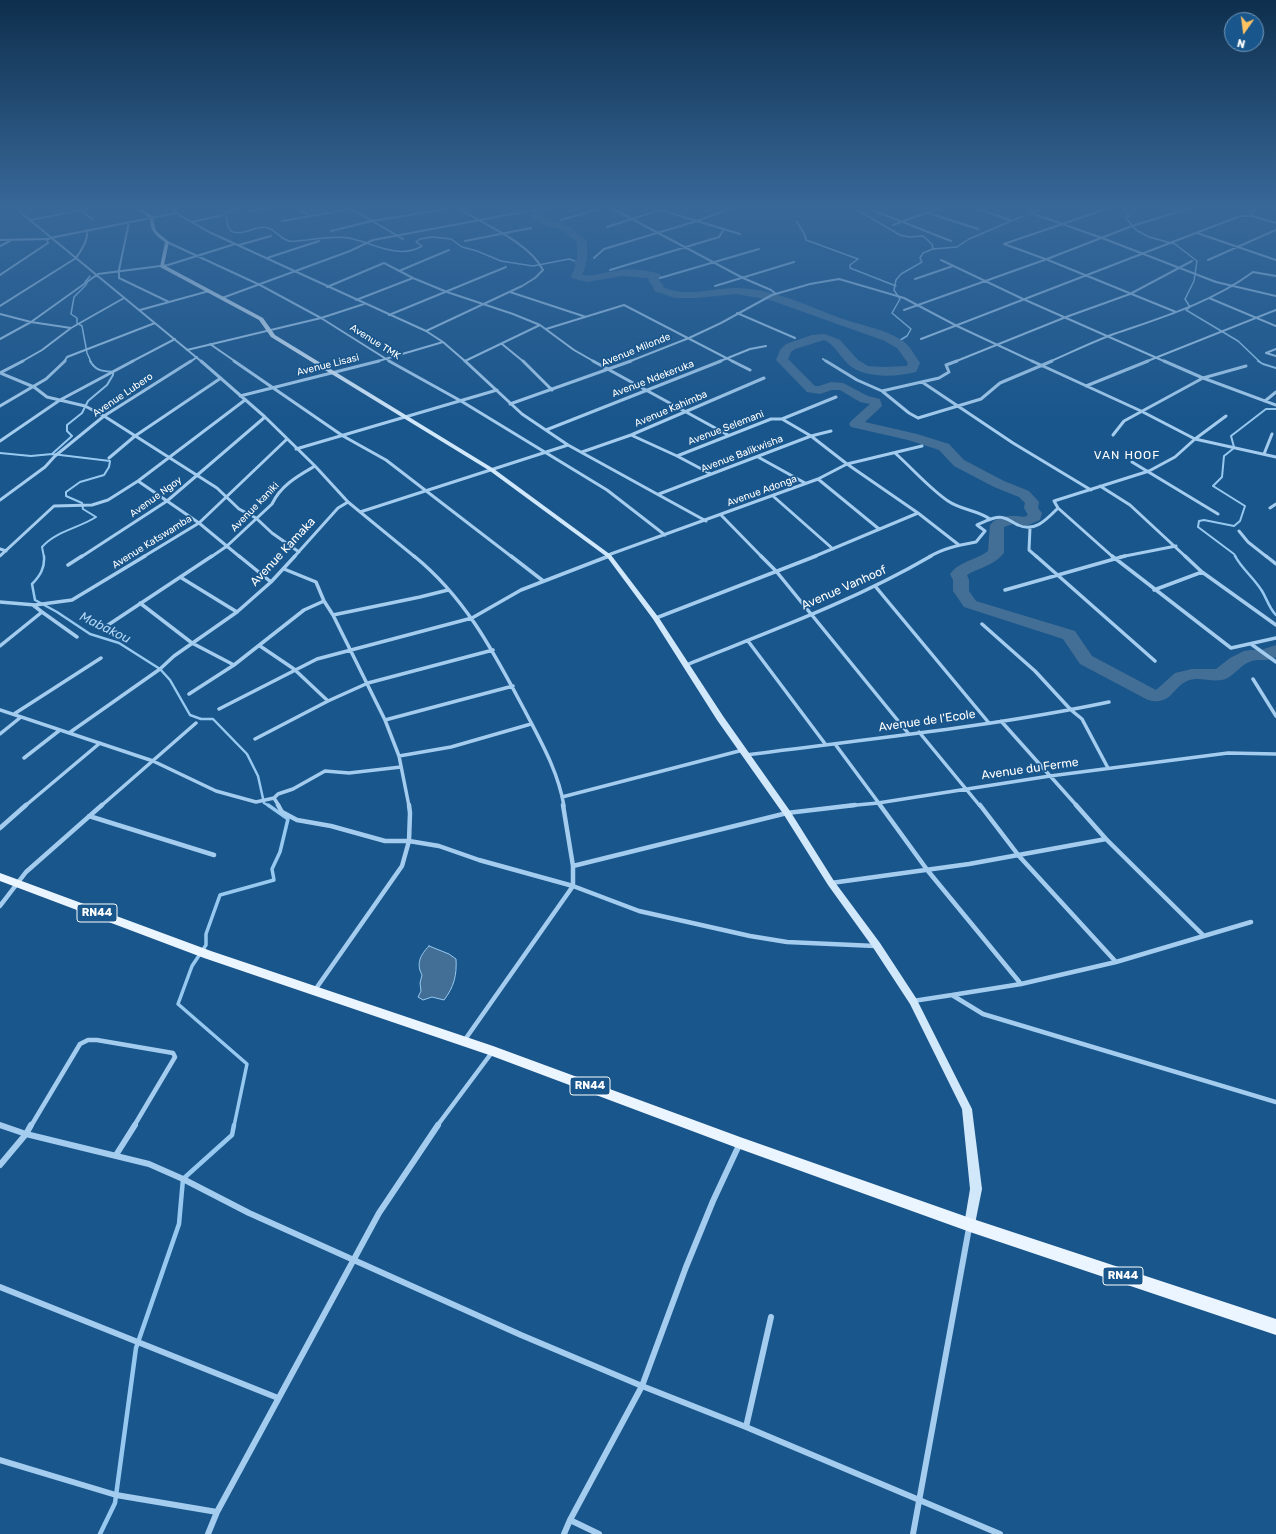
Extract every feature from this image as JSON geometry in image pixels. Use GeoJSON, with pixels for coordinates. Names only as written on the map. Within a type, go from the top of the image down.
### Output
{"type":"FeatureCollection","features":[{"type":"Feature","properties":{"kind":"main road","name":"RN44"},"geometry":{"type":"LineString","coordinates":[[0,877],[194,950],[493,1051],[740,1143],[970,1225],[1276,1327]]}},
{"type":"Feature","properties":{"kind":"street"},"geometry":{"type":"LineString","coordinates":[[0,306],[42,281]]}},
{"type":"Feature","properties":{"kind":"street"},"geometry":{"type":"LineString","coordinates":[[0,339],[31,322],[89,281]]}},
{"type":"Feature","properties":{"kind":"street"},"geometry":{"type":"LineString","coordinates":[[105,281],[265,417],[315,466],[348,502],[430,569],[472,618],[493,650],[552,763],[562,797],[573,866],[573,886],[463,1042]]}},
{"type":"Feature","properties":{"kind":"street"},"geometry":{"type":"LineString","coordinates":[[124,281],[169,302]]}},
{"type":"Feature","properties":{"kind":"street"},"geometry":{"type":"LineString","coordinates":[[189,281],[261,319],[273,336],[492,470],[608,555],[656,618],[720,718],[787,813],[832,883],[877,946],[913,1001],[967,1109],[976,1189],[913,1534]]}},
{"type":"Feature","properties":{"kind":"street","name":"Avenue TMK"},"geometry":{"type":"LineString","coordinates":[[251,281],[321,318],[386,359],[461,401],[546,452],[607,490],[666,535]]}},
{"type":"Feature","properties":{"kind":"street"},"geometry":{"type":"LineString","coordinates":[[222,298],[272,281]]}},
{"type":"Feature","properties":{"kind":"street"},"geometry":{"type":"LineString","coordinates":[[314,281],[426,331],[443,342],[465,361],[522,414],[568,445],[706,521]]}},
{"type":"Feature","properties":{"kind":"street"},"geometry":{"type":"LineString","coordinates":[[327,287],[342,281]]}},
{"type":"Feature","properties":{"kind":"street"},"geometry":{"type":"LineString","coordinates":[[356,300],[406,281]]}},
{"type":"Feature","properties":{"kind":"street"},"geometry":{"type":"LineString","coordinates":[[419,281],[540,325],[574,350],[728,435]]}},
{"type":"Feature","properties":{"kind":"street"},"geometry":{"type":"LineString","coordinates":[[389,315],[474,281]]}},
{"type":"Feature","properties":{"kind":"street"},"geometry":{"type":"LineString","coordinates":[[426,331],[485,305],[531,281]]}},
{"type":"Feature","properties":{"kind":"street"},"geometry":{"type":"LineString","coordinates":[[715,286],[734,281]]}},
{"type":"Feature","properties":{"kind":"street"},"geometry":{"type":"LineString","coordinates":[[749,281],[771,290],[776,294]]}},
{"type":"Feature","properties":{"kind":"street","name":"Avenue Milonde"},"geometry":{"type":"LineString","coordinates":[[510,404],[609,370],[689,338],[763,298],[784,293],[810,284],[830,281]]}},
{"type":"Feature","properties":{"kind":"street","name":"Avenue Milonde"},"geometry":{"type":"LineString","coordinates":[[847,281],[876,292],[900,297],[919,305],[957,326],[999,344],[1141,411],[1195,439],[1276,457]]}},
{"type":"Feature","properties":{"kind":"street"},"geometry":{"type":"LineString","coordinates":[[983,281],[1203,378],[1276,405]]}},
{"type":"Feature","properties":{"kind":"street"},"geometry":{"type":"LineString","coordinates":[[904,310],[990,281]]}},
{"type":"Feature","properties":{"kind":"street"},"geometry":{"type":"LineString","coordinates":[[921,339],[1071,281]]}},
{"type":"Feature","properties":{"kind":"street"},"geometry":{"type":"LineString","coordinates":[[1099,281],[1177,312]]}},
{"type":"Feature","properties":{"kind":"street"},"geometry":{"type":"LineString","coordinates":[[882,392],[939,378],[949,372],[946,365],[1066,317],[1130,294],[1155,281]]}},
{"type":"Feature","properties":{"kind":"street"},"geometry":{"type":"LineString","coordinates":[[1212,281],[1276,296]]}},
{"type":"Feature","properties":{"kind":"street"},"geometry":{"type":"LineString","coordinates":[[823,359],[857,380],[882,392],[909,413],[918,418],[981,399],[1000,383],[1109,336],[1177,312],[1234,286],[1241,281]]}},
{"type":"Feature","properties":{"kind":"street"},"geometry":{"type":"LineString","coordinates":[[140,310],[209,291]]}},
{"type":"Feature","properties":{"kind":"street"},"geometry":{"type":"LineString","coordinates":[[510,292],[587,317]]}},
{"type":"Feature","properties":{"kind":"street"},"geometry":{"type":"LineString","coordinates":[[0,373],[42,350],[71,328],[124,298]]}},
{"type":"Feature","properties":{"kind":"street"},"geometry":{"type":"LineString","coordinates":[[1209,298],[1276,326]]}},
{"type":"Feature","properties":{"kind":"street"},"geometry":{"type":"LineString","coordinates":[[187,350],[321,318],[364,304]]}},
{"type":"Feature","properties":{"kind":"street"},"geometry":{"type":"LineString","coordinates":[[546,329],[624,305],[750,370]]}},
{"type":"Feature","properties":{"kind":"street"},"geometry":{"type":"LineString","coordinates":[[1086,386],[1156,356],[1276,310]]}},
{"type":"Feature","properties":{"kind":"street"},"geometry":{"type":"LineString","coordinates":[[737,313],[795,338]]}},
{"type":"Feature","properties":{"kind":"street"},"geometry":{"type":"LineString","coordinates":[[0,314],[31,322],[71,328]]}},
{"type":"Feature","properties":{"kind":"street"},"geometry":{"type":"LineString","coordinates":[[0,406],[34,387],[63,365],[66,357],[155,323]]}},
{"type":"Feature","properties":{"kind":"street"},"geometry":{"type":"LineString","coordinates":[[465,361],[540,325]]}},
{"type":"Feature","properties":{"kind":"street"},"geometry":{"type":"LineString","coordinates":[[0,441],[60,400],[112,371],[175,339]]}},
{"type":"Feature","properties":{"kind":"street","name":"Avenue Lisasi"},"geometry":{"type":"LineString","coordinates":[[240,396],[386,359],[443,342]]}},
{"type":"Feature","properties":{"kind":"street"},"geometry":{"type":"LineString","coordinates":[[210,344],[343,436],[386,460],[427,490],[542,580]]}},
{"type":"Feature","properties":{"kind":"street"},"geometry":{"type":"LineString","coordinates":[[502,344],[519,357],[552,390]]}},
{"type":"Feature","properties":{"kind":"street","name":"Avenue Ndekeruka"},"geometry":{"type":"LineString","coordinates":[[546,430],[750,349],[766,346]]}},
{"type":"Feature","properties":{"kind":"street"},"geometry":{"type":"LineString","coordinates":[[1276,349],[1266,353],[1276,356]]}},
{"type":"Feature","properties":{"kind":"street","name":"Avenue Lubero"},"geometry":{"type":"LineString","coordinates":[[0,500],[45,467],[60,451],[104,416],[196,357]]}},
{"type":"Feature","properties":{"kind":"street"},"geometry":{"type":"LineString","coordinates":[[1113,435],[1124,422],[1141,411],[1203,378],[1246,366]]}},
{"type":"Feature","properties":{"kind":"street"},"geometry":{"type":"LineString","coordinates":[[0,373],[34,387],[47,397],[84,406],[104,416],[217,488],[239,509],[256,518],[272,533],[298,552]]}},
{"type":"Feature","properties":{"kind":"street"},"geometry":{"type":"LineString","coordinates":[[109,458],[136,436],[221,378]]}},
{"type":"Feature","properties":{"kind":"street","name":"Avenue Kahimba"},"geometry":{"type":"LineString","coordinates":[[582,452],[631,435],[764,378]]}},
{"type":"Feature","properties":{"kind":"street"},"geometry":{"type":"LineString","coordinates":[[922,382],[1013,443],[1091,490]]}},
{"type":"Feature","properties":{"kind":"street"},"geometry":{"type":"LineString","coordinates":[[296,449],[406,418],[497,390]]}},
{"type":"Feature","properties":{"kind":"street"},"geometry":{"type":"LineString","coordinates":[[1265,401],[1276,392]]}},
{"type":"Feature","properties":{"kind":"street","name":"Avenue Selemani"},"geometry":{"type":"LineString","coordinates":[[677,456],[770,419],[782,419],[836,397]]}},
{"type":"Feature","properties":{"kind":"street"},"geometry":{"type":"LineString","coordinates":[[0,556],[54,506],[92,505],[108,500],[138,481],[245,400]]}},
{"type":"Feature","properties":{"kind":"street"},"geometry":{"type":"LineString","coordinates":[[1226,416],[1195,439],[1175,457],[1149,471],[1054,501],[1058,508],[1114,558],[1231,648],[1276,638]]}},
{"type":"Feature","properties":{"kind":"street","name":"Avenue Ngoy"},"geometry":{"type":"LineString","coordinates":[[68,565],[167,501],[265,417]]}},
{"type":"Feature","properties":{"kind":"street"},"geometry":{"type":"LineString","coordinates":[[782,419],[811,436],[918,513],[959,545]]}},
{"type":"Feature","properties":{"kind":"street","name":"Avenue Balikwisha"},"geometry":{"type":"LineString","coordinates":[[659,494],[811,436],[831,431]]}},
{"type":"Feature","properties":{"kind":"street"},"geometry":{"type":"LineString","coordinates":[[1264,454],[1272,434]]}},
{"type":"Feature","properties":{"kind":"street"},"geometry":{"type":"LineString","coordinates":[[631,435],[677,456],[711,474]]}},
{"type":"Feature","properties":{"kind":"street","name":"Avenue Katswamba"},"geometry":{"type":"LineString","coordinates":[[34,605],[51,604],[72,600],[199,523],[287,439]]}},
{"type":"Feature","properties":{"kind":"street"},"geometry":{"type":"LineString","coordinates":[[360,512],[568,445]]}},
{"type":"Feature","properties":{"kind":"street","name":"Avenue Adonga"},"geometry":{"type":"LineString","coordinates":[[472,618],[493,603],[542,580],[818,479],[848,464],[922,446]]}},
{"type":"Feature","properties":{"kind":"street"},"geometry":{"type":"LineString","coordinates":[[896,453],[948,501],[965,510],[981,513],[990,519],[1004,518],[1012,524],[1030,528],[1041,525],[1058,508]]}},
{"type":"Feature","properties":{"kind":"street"},"geometry":{"type":"LineString","coordinates":[[758,457],[806,483]]}},
{"type":"Feature","properties":{"kind":"street"},"geometry":{"type":"LineString","coordinates":[[1132,462],[1218,514]]}},
{"type":"Feature","properties":{"kind":"street","name":"Avenue kaniki"},"geometry":{"type":"LineString","coordinates":[[105,627],[228,546],[272,504],[275,495],[294,479],[315,466]]}},
{"type":"Feature","properties":{"kind":"street"},"geometry":{"type":"LineString","coordinates":[[818,479],[879,529]]}},
{"type":"Feature","properties":{"kind":"street"},"geometry":{"type":"LineString","coordinates":[[138,481],[199,523],[271,582]]}},
{"type":"Feature","properties":{"kind":"street"},"geometry":{"type":"LineString","coordinates":[[1100,486],[1130,505],[1176,546],[1202,572],[1276,625]]}},
{"type":"Feature","properties":{"kind":"street"},"geometry":{"type":"LineString","coordinates":[[773,496],[833,549]]}},
{"type":"Feature","properties":{"kind":"street","name":"Avenue Kamaka"},"geometry":{"type":"LineString","coordinates":[[69,733],[160,669],[174,656],[237,612],[284,569],[338,508],[348,502]]}},
{"type":"Feature","properties":{"kind":"street"},"geometry":{"type":"LineString","coordinates":[[1270,508],[1276,504]]}},
{"type":"Feature","properties":{"kind":"street"},"geometry":{"type":"LineString","coordinates":[[656,618],[833,549],[918,513]]}},
{"type":"Feature","properties":{"kind":"street"},"geometry":{"type":"LineString","coordinates":[[721,515],[776,571],[908,733]]}},
{"type":"Feature","properties":{"kind":"street","name":"Avenue Vanhoof"},"geometry":{"type":"LineString","coordinates":[[686,665],[748,641],[875,586],[900,574],[937,552],[959,545],[976,542],[980,539],[985,530],[977,525],[990,519]]}},
{"type":"Feature","properties":{"kind":"street"},"geometry":{"type":"LineString","coordinates":[[1030,528],[1029,550],[1155,662]]}},
{"type":"Feature","properties":{"kind":"street"},"geometry":{"type":"LineString","coordinates":[[1239,531],[1248,542],[1276,564]]}},
{"type":"Feature","properties":{"kind":"street"},"geometry":{"type":"LineString","coordinates":[[1005,590],[1055,574],[1114,558],[1176,546]]}},
{"type":"Feature","properties":{"kind":"street"},"geometry":{"type":"LineString","coordinates":[[0,549],[6,551]]}},
{"type":"Feature","properties":{"kind":"street"},"geometry":{"type":"LineString","coordinates":[[284,569],[316,582],[324,601],[333,615],[368,683],[385,720],[402,767],[410,813],[409,841],[402,866],[315,990]]}},
{"type":"Feature","properties":{"kind":"street"},"geometry":{"type":"LineString","coordinates":[[1154,590],[1202,572]]}},
{"type":"Feature","properties":{"kind":"street"},"geometry":{"type":"LineString","coordinates":[[180,577],[237,612]]}},
{"type":"Feature","properties":{"kind":"street"},"geometry":{"type":"LineString","coordinates":[[875,586],[989,723]]}},
{"type":"Feature","properties":{"kind":"street"},"geometry":{"type":"LineString","coordinates":[[333,615],[448,590]]}},
{"type":"Feature","properties":{"kind":"street"},"geometry":{"type":"LineString","coordinates":[[189,694],[234,665],[304,610],[324,601]]}},
{"type":"Feature","properties":{"kind":"street"},"geometry":{"type":"LineString","coordinates":[[0,602],[34,605],[77,637]]}},
{"type":"Feature","properties":{"kind":"street"},"geometry":{"type":"LineString","coordinates":[[140,603],[192,643],[234,665]]}},
{"type":"Feature","properties":{"kind":"street"},"geometry":{"type":"LineString","coordinates":[[0,646],[42,612]]}},
{"type":"Feature","properties":{"kind":"street"},"geometry":{"type":"LineString","coordinates":[[220,708],[270,684],[294,669],[317,659],[350,649],[472,618]]}},
{"type":"Feature","properties":{"kind":"street"},"geometry":{"type":"LineString","coordinates":[[982,624],[1035,671],[1071,710],[1082,719],[1108,768]]}},
{"type":"Feature","properties":{"kind":"street"},"geometry":{"type":"LineString","coordinates":[[748,641],[826,745]]}},
{"type":"Feature","properties":{"kind":"street"},"geometry":{"type":"LineString","coordinates":[[1250,644],[1271,657],[1276,662]]}},
{"type":"Feature","properties":{"kind":"street"},"geometry":{"type":"LineString","coordinates":[[260,646],[294,669],[328,701]]}},
{"type":"Feature","properties":{"kind":"street"},"geometry":{"type":"LineString","coordinates":[[255,739],[328,701],[368,683],[493,650]]}},
{"type":"Feature","properties":{"kind":"street"},"geometry":{"type":"LineString","coordinates":[[14,714],[101,658]]}},
{"type":"Feature","properties":{"kind":"street"},"geometry":{"type":"LineString","coordinates":[[1253,679],[1276,716]]}},
{"type":"Feature","properties":{"kind":"street"},"geometry":{"type":"LineString","coordinates":[[385,720],[513,686]]}},
{"type":"Feature","properties":{"kind":"street","name":"Avenue de l'Ecole"},"geometry":{"type":"LineString","coordinates":[[562,797],[745,752],[835,744],[989,723],[1071,710],[1109,702]]}},
{"type":"Feature","properties":{"kind":"street"},"geometry":{"type":"LineString","coordinates":[[0,710],[153,761],[216,791],[256,802],[271,799],[278,794],[294,789],[319,773],[325,771],[349,773],[402,767]]}},
{"type":"Feature","properties":{"kind":"street"},"geometry":{"type":"LineString","coordinates":[[0,734],[21,717]]}},
{"type":"Feature","properties":{"kind":"street"},"geometry":{"type":"LineString","coordinates":[[1001,721],[1106,839],[1204,936]]}},
{"type":"Feature","properties":{"kind":"street"},"geometry":{"type":"LineString","coordinates":[[0,906],[26,872],[196,723]]}},
{"type":"Feature","properties":{"kind":"street"},"geometry":{"type":"LineString","coordinates":[[399,756],[450,747],[531,724]]}},
{"type":"Feature","properties":{"kind":"street"},"geometry":{"type":"LineString","coordinates":[[24,758],[60,730]]}},
{"type":"Feature","properties":{"kind":"street"},"geometry":{"type":"LineString","coordinates":[[919,732],[1020,856],[1116,962]]}},
{"type":"Feature","properties":{"kind":"street"},"geometry":{"type":"LineString","coordinates":[[0,828],[100,743]]}},
{"type":"Feature","properties":{"kind":"street"},"geometry":{"type":"LineString","coordinates":[[835,744],[928,871],[1020,984]]}},
{"type":"Feature","properties":{"kind":"street","name":"Avenue du Ferme"},"geometry":{"type":"LineString","coordinates":[[573,866],[787,813],[878,803],[1050,776],[1228,753],[1276,754]]}},
{"type":"Feature","properties":{"kind":"street"},"geometry":{"type":"LineString","coordinates":[[271,799],[282,812],[297,820],[331,826],[384,841],[409,841],[439,846],[479,860],[573,886],[639,911],[750,936],[787,942],[877,946]]}},
{"type":"Feature","properties":{"kind":"street"},"geometry":{"type":"LineString","coordinates":[[89,816],[214,855]]}},
{"type":"Feature","properties":{"kind":"street"},"geometry":{"type":"LineString","coordinates":[[832,883],[928,871],[1020,856],[1106,839]]}},
{"type":"Feature","properties":{"kind":"street"},"geometry":{"type":"LineString","coordinates":[[913,1001],[1020,984],[1116,962],[1251,922]]}},
{"type":"Feature","properties":{"kind":"street"},"geometry":{"type":"LineString","coordinates":[[952,995],[983,1014],[1276,1102]]}},
{"type":"Feature","properties":{"kind":"street"},"geometry":{"type":"LineString","coordinates":[[0,1165],[26,1134],[80,1044],[84,1041],[97,1040],[168,1051],[175,1057],[116,1155]]}},
{"type":"Feature","properties":{"kind":"street"},"geometry":{"type":"LineString","coordinates":[[208,1534],[216,1512],[378,1213],[443,1117],[493,1051]]}},
{"type":"Feature","properties":{"kind":"street"},"geometry":{"type":"LineString","coordinates":[[0,1124],[26,1134],[149,1164],[183,1179],[249,1213],[353,1258],[522,1335],[1000,1534]]}},
{"type":"Feature","properties":{"kind":"street"},"geometry":{"type":"LineString","coordinates":[[564,1534],[570,1520],[642,1386],[686,1267],[713,1201],[740,1143]]}},
{"type":"Feature","properties":{"kind":"street"},"geometry":{"type":"LineString","coordinates":[[0,1287],[278,1398]]}},
{"type":"Feature","properties":{"kind":"street"},"geometry":{"type":"LineString","coordinates":[[746,1427],[771,1317]]}},
{"type":"Feature","properties":{"kind":"street"},"geometry":{"type":"LineString","coordinates":[[0,1460],[116,1495],[216,1512]]}},
{"type":"Feature","properties":{"kind":"street"},"geometry":{"type":"LineString","coordinates":[[570,1520],[599,1534]]}},
{"type":"Feature","properties":{"kind":"water"},"geometry":{"type":"Polygon","coordinates":[[[429,946],[449,954],[456,959],[454,981],[444,1000],[432,997],[423,1000],[418,997],[421,991],[420,983],[422,975],[419,963],[421,956],[429,946]]]}},
{"type":"Feature","properties":{"kind":"waterway"},"geometry":{"type":"LineString","coordinates":[[86,281],[86,285],[74,297],[71,314],[77,318],[77,323],[82,326],[87,353],[91,362]]}},
{"type":"Feature","properties":{"kind":"waterway"},"geometry":{"type":"LineString","coordinates":[[654,281],[658,285],[658,289],[666,293],[685,295],[736,291],[774,297],[882,336],[896,342],[906,351],[914,363],[912,369],[883,371],[871,370],[865,369],[853,362],[831,339],[822,337],[791,346],[786,350],[782,360],[811,389],[820,390],[831,386],[843,387],[864,399],[876,402],[876,406],[856,424],[912,437],[944,447],[959,463],[999,484],[1024,494],[1032,502],[1031,508],[1035,513],[1035,517],[1026,522],[1012,519],[997,525],[996,553],[988,559],[970,566],[958,574],[961,580],[961,591],[970,604],[1069,635],[1086,660],[1154,696],[1166,692],[1176,680],[1186,675],[1220,675],[1236,662],[1250,655],[1264,656],[1276,650]]}},
{"type":"Feature","properties":{"kind":"waterway"},"geometry":{"type":"LineString","coordinates":[[882,281],[895,286]]}},
{"type":"Feature","properties":{"kind":"waterway"},"geometry":{"type":"LineString","coordinates":[[895,286],[896,281]]}},
{"type":"Feature","properties":{"kind":"waterway"},"geometry":{"type":"LineString","coordinates":[[1194,281],[1185,299],[1190,307],[1186,310],[1238,341],[1260,362]]}},
{"type":"Feature","properties":{"kind":"waterway"},"geometry":{"type":"LineString","coordinates":[[895,286],[894,290],[900,299],[892,313],[911,329],[907,336],[897,342]]}},
{"type":"Feature","properties":{"kind":"waterway"},"geometry":{"type":"LineString","coordinates":[[52,454],[72,436],[67,431],[67,425],[82,413],[88,401],[107,385],[113,375],[113,372],[97,369],[90,361]]}},
{"type":"Feature","properties":{"kind":"waterway"},"geometry":{"type":"LineString","coordinates":[[1258,361],[1276,368]]}},
{"type":"Feature","properties":{"kind":"waterway"},"geometry":{"type":"LineString","coordinates":[[1234,447],[1231,436],[1266,409],[1276,409]]}},
{"type":"Feature","properties":{"kind":"waterway"},"geometry":{"type":"LineString","coordinates":[[1234,448],[1224,456],[1222,477],[1213,486],[1245,506],[1240,521],[1234,526],[1204,520],[1199,521],[1198,527],[1236,557]]}},
{"type":"Feature","properties":{"kind":"waterway"},"geometry":{"type":"LineString","coordinates":[[0,453],[31,456],[52,454]]}},
{"type":"Feature","properties":{"kind":"waterway"},"geometry":{"type":"LineString","coordinates":[[44,557],[42,547],[54,537],[96,517],[83,509],[82,503],[66,496],[66,492],[80,482],[104,475],[109,467],[110,461],[52,454]]}},
{"type":"Feature","properties":{"kind":"waterway"},"geometry":{"type":"LineString","coordinates":[[1235,556],[1259,586],[1276,615]]}},
{"type":"Feature","properties":{"kind":"waterway","name":"Mabakou"},"geometry":{"type":"LineString","coordinates":[[44,557],[44,564],[41,572],[32,584],[35,600],[57,612],[90,634],[119,643],[160,669],[170,680],[190,715],[201,719],[213,719],[247,754],[258,776],[264,803],[269,806]]}},
{"type":"Feature","properties":{"kind":"waterway","name":"Mabakou"},"geometry":{"type":"LineString","coordinates":[[234,1126],[247,1064],[178,1004],[192,966],[206,945],[206,934],[220,895],[274,880],[272,869],[280,852],[288,819],[268,805]]}},
{"type":"Feature","properties":{"kind":"waterway","name":"Mabakou"},"geometry":{"type":"LineString","coordinates":[[100,1534],[115,1503],[136,1348],[179,1224],[183,1179],[232,1135],[234,1125]]}},
{"type":"Feature","properties":{"kind":"district","name":"VAN HOOF"},"geometry":{"type":"Point","coordinates":[1127,456]}}]}
